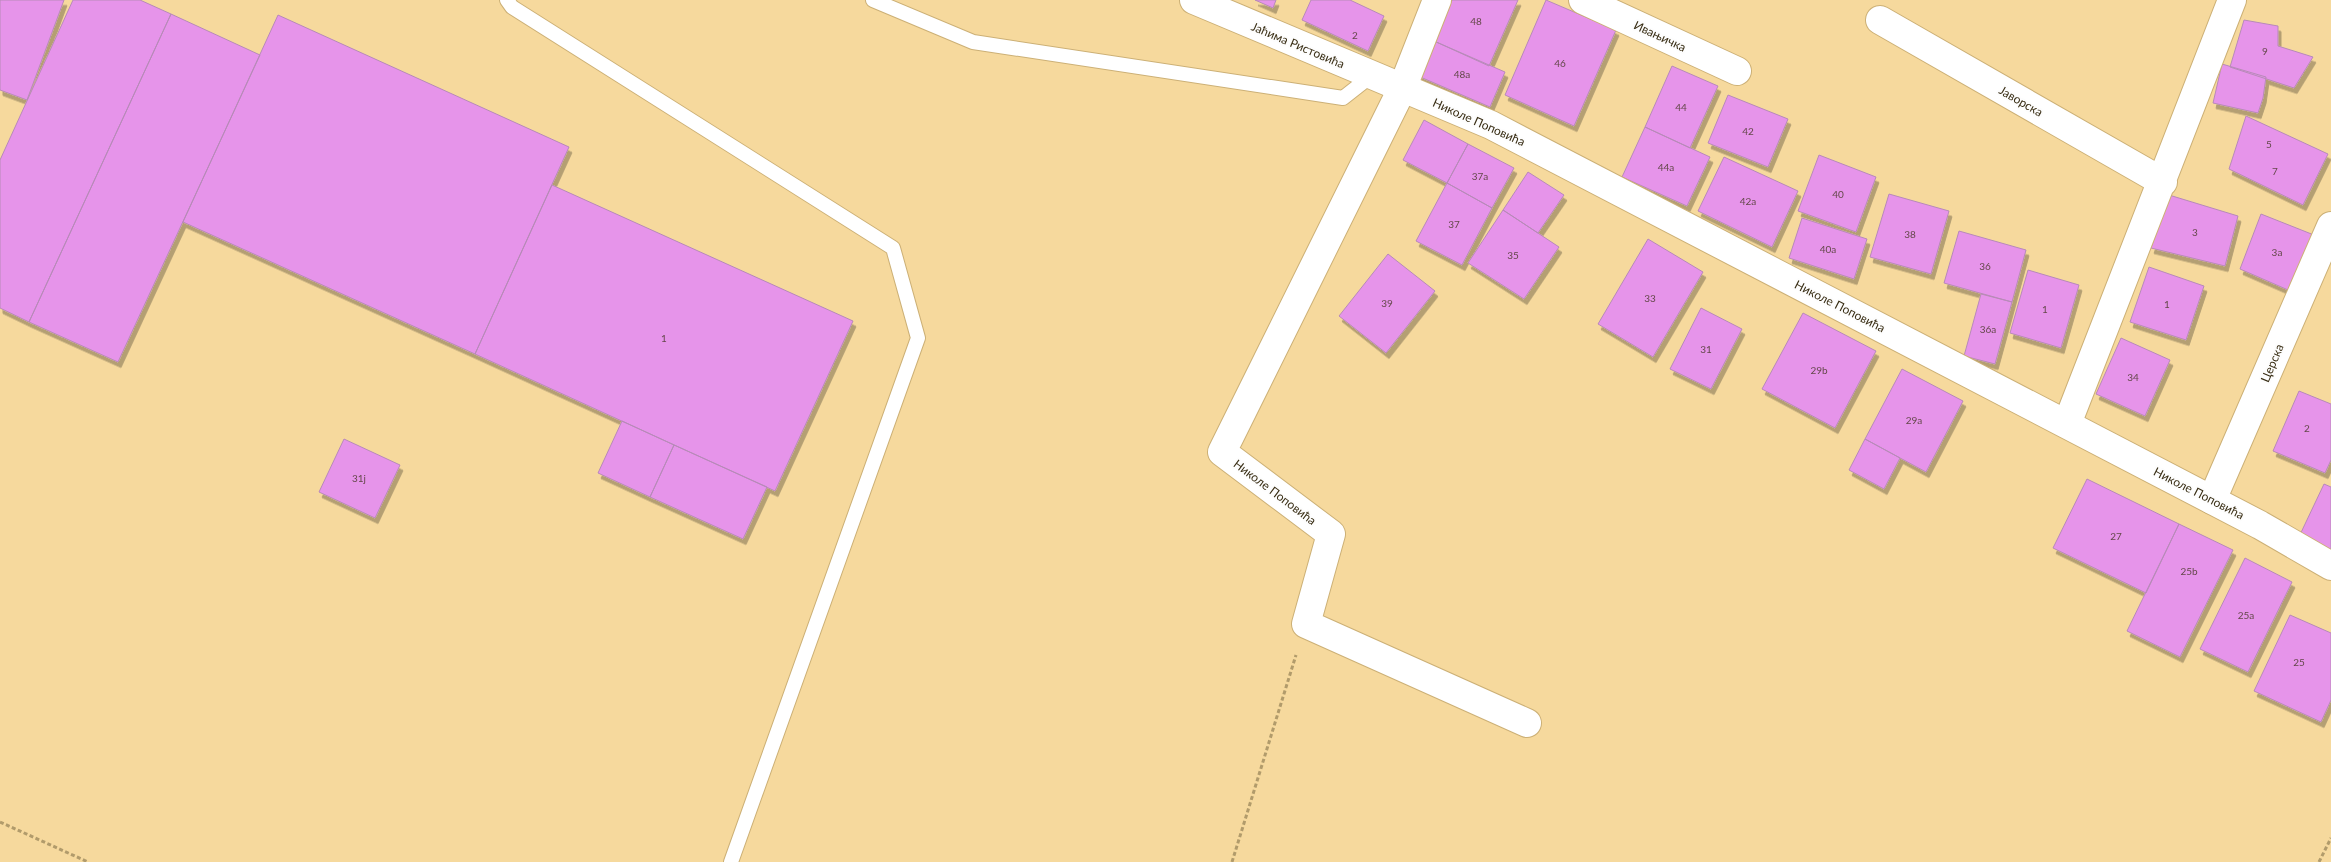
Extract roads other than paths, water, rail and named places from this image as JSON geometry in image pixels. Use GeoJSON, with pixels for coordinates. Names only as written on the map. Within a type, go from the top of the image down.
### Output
{"type":"FeatureCollection","features":[{"type":"Feature","properties":{"kind":"street","name":"Јаћима Ристовића"},"geometry":{"type":"LineString","coordinates":[[1194,0],[1402,89]]}},
{"type":"Feature","properties":{"kind":"street"},"geometry":{"type":"LineString","coordinates":[[1402,89],[1437,0]]}},
{"type":"Feature","properties":{"kind":"street","name":"Ивањичка"},"geometry":{"type":"LineString","coordinates":[[1582,0],[1737,72]]}},
{"type":"Feature","properties":{"kind":"street"},"geometry":{"type":"LineString","coordinates":[[2066,424],[2163,182],[2232,0]]}},
{"type":"Feature","properties":{"kind":"street","name":"Јаворска"},"geometry":{"type":"LineString","coordinates":[[1880,20],[2163,182]]}},
{"type":"Feature","properties":{"kind":"street","name":"Николе Поповића"},"geometry":{"type":"LineString","coordinates":[[1527,723],[1306,624],[1331,534],[1222,452],[1402,89],[1491,125],[2212,500],[2331,566]]}},
{"type":"Feature","properties":{"kind":"street","name":"Церска"},"geometry":{"type":"LineString","coordinates":[[2212,500],[2331,226]]}},
{"type":"Feature","properties":{"kind":"lane"},"geometry":{"type":"LineString","coordinates":[[507,0],[520,12],[894,248],[918,338],[732,862]]}},
{"type":"Feature","properties":{"kind":"lane"},"geometry":{"type":"LineString","coordinates":[[873,0],[973,42],[1012,48],[1343,98],[1371,76]]}}]}
